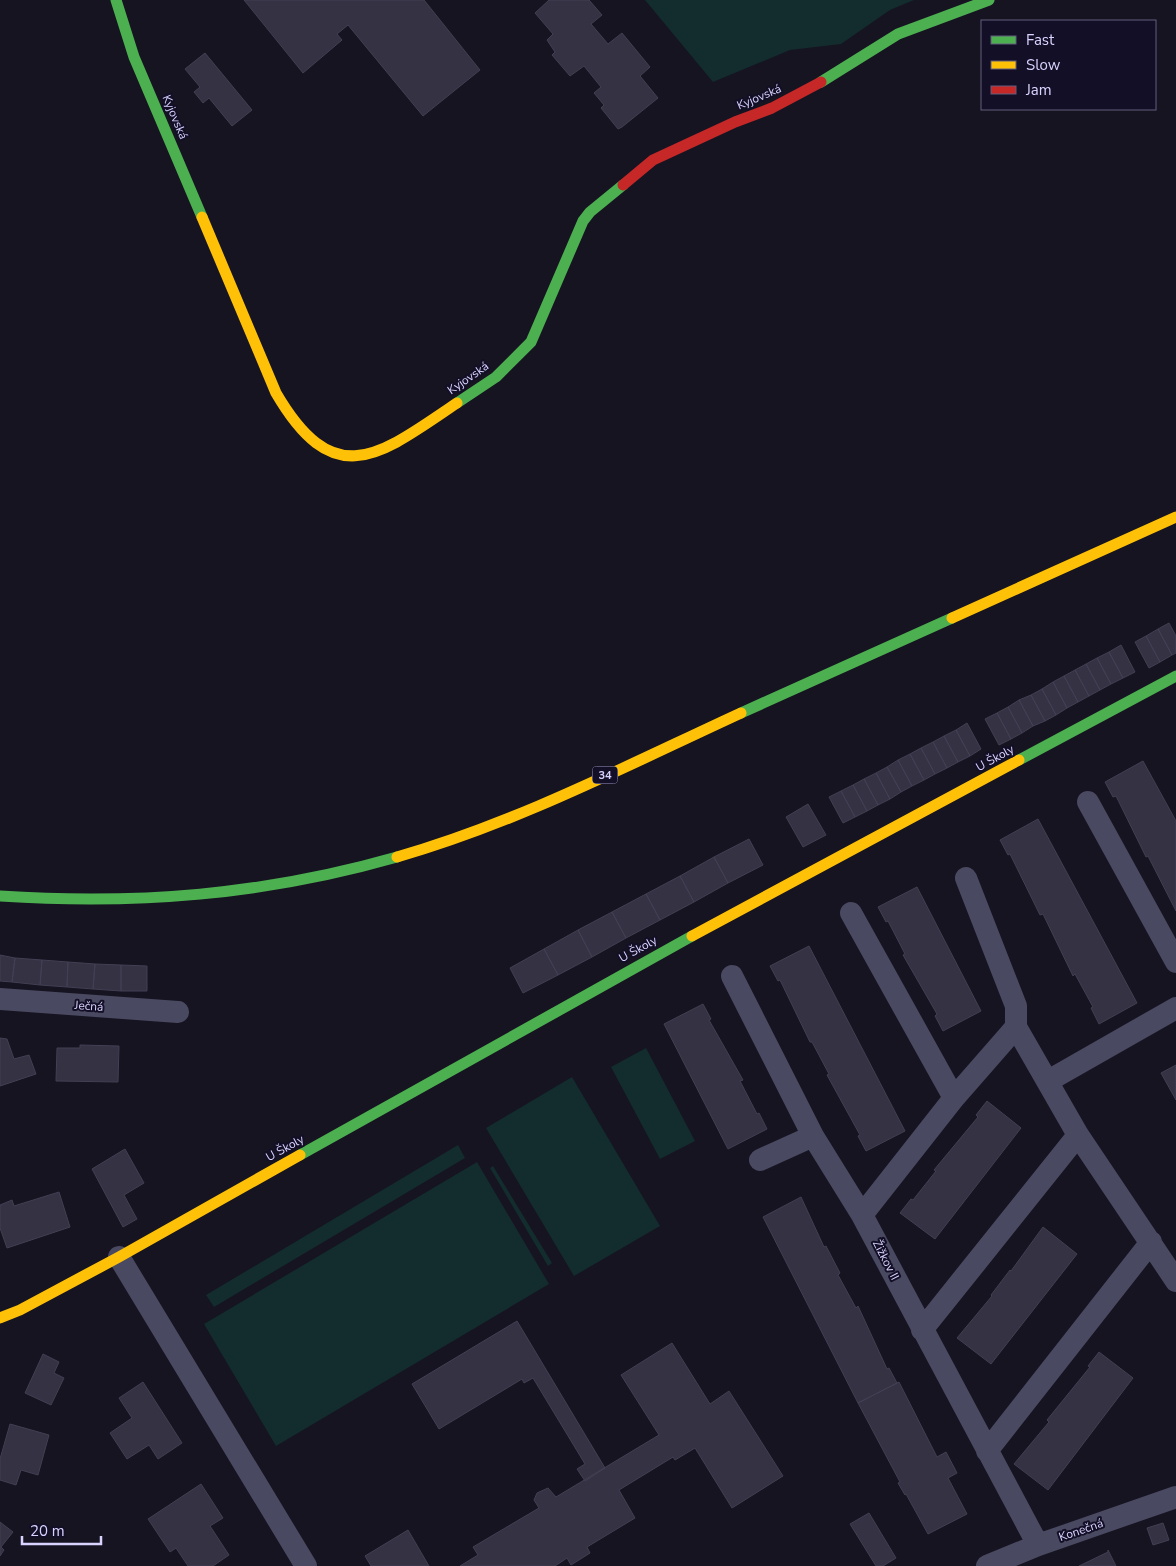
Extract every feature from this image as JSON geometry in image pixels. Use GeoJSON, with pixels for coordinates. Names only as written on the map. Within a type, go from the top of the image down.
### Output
{"type":"FeatureCollection","features":[{"type":"Feature","properties":{"kind":"street","name":"Kyjovská"},"geometry":{"type":"LineString","coordinates":[[116,0],[134,57],[276,393],[289,415],[307,436],[328,450],[343,456],[370,454],[395,444],[496,377],[531,342],[583,221],[590,212],[653,160],[735,122],[772,108],[830,78],[898,34],[989,0]]}},
{"type":"Feature","properties":{"kind":"street","name":"34"},"geometry":{"type":"LineString","coordinates":[[0,896],[88,901],[213,896],[271,887],[404,856],[542,803],[1176,517]]}},
{"type":"Feature","properties":{"kind":"street","name":"U Školy"},"geometry":{"type":"LineString","coordinates":[[119,1257],[639,965],[1176,676]]}},
{"type":"Feature","properties":{"kind":"street"},"geometry":{"type":"LineString","coordinates":[[1088,802],[1176,962]]}},
{"type":"Feature","properties":{"kind":"street"},"geometry":{"type":"LineString","coordinates":[[966,878],[1016,1006],[1016,1027],[1078,1135],[1176,1281]]}},
{"type":"Feature","properties":{"kind":"street"},"geometry":{"type":"LineString","coordinates":[[851,913],[954,1098]]}},
{"type":"Feature","properties":{"kind":"street","name":"Žižkov II"},"geometry":{"type":"LineString","coordinates":[[732,976],[813,1136],[862,1215],[1038,1545]]}},
{"type":"Feature","properties":{"kind":"street","name":"Ječná"},"geometry":{"type":"LineString","coordinates":[[0,999],[178,1012]]}},
{"type":"Feature","properties":{"kind":"street"},"geometry":{"type":"LineString","coordinates":[[1048,1081],[1176,1008]]}},
{"type":"Feature","properties":{"kind":"street"},"geometry":{"type":"LineString","coordinates":[[862,1215],[954,1098],[1016,1027]]}},
{"type":"Feature","properties":{"kind":"street"},"geometry":{"type":"LineString","coordinates":[[922,1330],[1078,1135]]}},
{"type":"Feature","properties":{"kind":"street"},"geometry":{"type":"LineString","coordinates":[[760,1160],[813,1136]]}},
{"type":"Feature","properties":{"kind":"street"},"geometry":{"type":"LineString","coordinates":[[987,1451],[1151,1242]]}},
{"type":"Feature","properties":{"kind":"street"},"geometry":{"type":"LineString","coordinates":[[0,1318],[20,1310],[119,1257],[306,1566]]}},
{"type":"Feature","properties":{"kind":"street","name":"Konečná"},"geometry":{"type":"LineString","coordinates":[[987,1566],[1038,1545],[1176,1497]]}},
{"type":"Feature","properties":{"kind":"green space"},"geometry":{"type":"Polygon","coordinates":[[[645,0],[914,0],[890,10],[841,44],[790,50],[713,82],[645,0]]]}},
{"type":"Feature","properties":{"kind":"green space"},"geometry":{"type":"Polygon","coordinates":[[[646,1048],[695,1141],[660,1159],[611,1067],[646,1048]]]}},
{"type":"Feature","properties":{"kind":"green space"},"geometry":{"type":"Polygon","coordinates":[[[572,1077],[660,1226],[574,1276],[486,1128],[572,1077]]]}},
{"type":"Feature","properties":{"kind":"green space"},"geometry":{"type":"Polygon","coordinates":[[[458,1145],[465,1158],[214,1307],[206,1295],[458,1145]]]}},
{"type":"Feature","properties":{"kind":"green space"},"geometry":{"type":"Polygon","coordinates":[[[477,1162],[549,1284],[276,1446],[204,1324],[477,1162]]]}},
{"type":"Feature","properties":{"kind":"green space"},"geometry":{"type":"Polygon","coordinates":[[[493,1166],[552,1263],[548,1266],[490,1168],[493,1166]]]}},
{"type":"Feature","properties":{"kind":"building"},"geometry":{"type":"Polygon","coordinates":[[[244,0],[424,0],[480,70],[423,116],[348,25],[337,34],[342,40],[303,73],[244,0]]]}},
{"type":"Feature","properties":{"kind":"building"},"geometry":{"type":"Polygon","coordinates":[[[549,0],[589,0],[602,15],[591,24],[608,44],[622,33],[650,67],[640,76],[658,98],[618,129],[601,108],[604,105],[594,93],[601,87],[584,66],[570,76],[552,55],[555,52],[547,40],[553,34],[535,13],[549,0]]]}},
{"type":"Feature","properties":{"kind":"building"},"geometry":{"type":"Polygon","coordinates":[[[205,53],[252,110],[232,126],[209,98],[203,103],[194,92],[200,87],[185,69],[205,53]]]}},
{"type":"Feature","properties":{"kind":"building"},"geometry":{"type":"Polygon","coordinates":[[[1169,623],[1176,636],[1176,653],[1172,655],[1158,629],[1169,623]]]}},
{"type":"Feature","properties":{"kind":"building"},"geometry":{"type":"Polygon","coordinates":[[[1158,629],[1172,655],[1160,662],[1146,636],[1158,629]]]}},
{"type":"Feature","properties":{"kind":"building"},"geometry":{"type":"Polygon","coordinates":[[[1146,636],[1160,662],[1149,668],[1135,642],[1146,636]]]}},
{"type":"Feature","properties":{"kind":"building"},"geometry":{"type":"Polygon","coordinates":[[[1121,645],[1135,672],[1123,678],[1109,652],[1121,645]]]}},
{"type":"Feature","properties":{"kind":"building"},"geometry":{"type":"Polygon","coordinates":[[[1109,652],[1123,678],[1111,684],[1097,658],[1109,652]]]}},
{"type":"Feature","properties":{"kind":"building"},"geometry":{"type":"Polygon","coordinates":[[[1097,658],[1111,684],[1100,690],[1086,664],[1097,658]]]}},
{"type":"Feature","properties":{"kind":"building"},"geometry":{"type":"Polygon","coordinates":[[[1086,664],[1100,690],[1089,696],[1075,670],[1086,664]]]}},
{"type":"Feature","properties":{"kind":"building"},"geometry":{"type":"Polygon","coordinates":[[[1075,670],[1089,696],[1078,702],[1064,676],[1075,670]]]}},
{"type":"Feature","properties":{"kind":"building"},"geometry":{"type":"Polygon","coordinates":[[[1064,676],[1078,702],[1067,708],[1053,682],[1064,676]]]}},
{"type":"Feature","properties":{"kind":"building"},"geometry":{"type":"Polygon","coordinates":[[[1053,682],[1067,708],[1056,715],[1042,689],[1053,682]]]}},
{"type":"Feature","properties":{"kind":"building"},"geometry":{"type":"Polygon","coordinates":[[[1042,689],[1056,715],[1045,721],[1031,695],[1042,689]]]}},
{"type":"Feature","properties":{"kind":"building"},"geometry":{"type":"Polygon","coordinates":[[[1031,695],[1045,721],[1033,726],[1019,700],[1031,695]]]}},
{"type":"Feature","properties":{"kind":"building"},"geometry":{"type":"Polygon","coordinates":[[[1019,700],[1033,726],[1022,733],[1008,707],[1019,700]]]}},
{"type":"Feature","properties":{"kind":"building"},"geometry":{"type":"Polygon","coordinates":[[[1008,707],[1022,733],[1011,739],[997,713],[1008,707]]]}},
{"type":"Feature","properties":{"kind":"building"},"geometry":{"type":"Polygon","coordinates":[[[997,713],[1011,739],[999,745],[985,719],[997,713]]]}},
{"type":"Feature","properties":{"kind":"building"},"geometry":{"type":"Polygon","coordinates":[[[967,723],[981,749],[970,756],[956,730],[967,723]]]}},
{"type":"Feature","properties":{"kind":"building"},"geometry":{"type":"Polygon","coordinates":[[[956,730],[970,756],[958,762],[944,736],[956,730]]]}},
{"type":"Feature","properties":{"kind":"building"},"geometry":{"type":"Polygon","coordinates":[[[944,736],[958,762],[947,768],[933,742],[944,736]]]}},
{"type":"Feature","properties":{"kind":"building"},"geometry":{"type":"Polygon","coordinates":[[[933,742],[947,768],[935,774],[921,748],[933,742]]]}},
{"type":"Feature","properties":{"kind":"building"},"geometry":{"type":"Polygon","coordinates":[[[921,748],[935,774],[924,780],[910,754],[921,748]]]}},
{"type":"Feature","properties":{"kind":"building"},"geometry":{"type":"Polygon","coordinates":[[[910,754],[924,780],[912,786],[898,760],[910,754]]]}},
{"type":"Feature","properties":{"kind":"building"},"geometry":{"type":"Polygon","coordinates":[[[898,760],[912,786],[901,792],[887,767],[898,760]]]}},
{"type":"Feature","properties":{"kind":"building"},"geometry":{"type":"Polygon","coordinates":[[[1143,761],[1176,821],[1176,911],[1148,856],[1146,857],[1116,796],[1113,797],[1105,782],[1143,761]]]}},
{"type":"Feature","properties":{"kind":"building"},"geometry":{"type":"Polygon","coordinates":[[[887,767],[901,792],[890,799],[876,773],[887,767]]]}},
{"type":"Feature","properties":{"kind":"building"},"geometry":{"type":"Polygon","coordinates":[[[876,773],[890,799],[878,805],[864,779],[876,773]]]}},
{"type":"Feature","properties":{"kind":"building"},"geometry":{"type":"Polygon","coordinates":[[[864,779],[878,805],[867,811],[853,785],[864,779]]]}},
{"type":"Feature","properties":{"kind":"building"},"geometry":{"type":"Polygon","coordinates":[[[853,785],[867,811],[855,817],[841,791],[853,785]]]}},
{"type":"Feature","properties":{"kind":"building"},"geometry":{"type":"Polygon","coordinates":[[[841,791],[855,817],[843,823],[829,797],[841,791]]]}},
{"type":"Feature","properties":{"kind":"building"},"geometry":{"type":"Polygon","coordinates":[[[808,804],[826,835],[803,847],[786,817],[808,804]]]}},
{"type":"Feature","properties":{"kind":"building"},"geometry":{"type":"Polygon","coordinates":[[[1038,819],[1137,1003],[1099,1024],[1091,1008],[1093,1007],[1075,974],[1073,976],[1043,914],[1040,915],[1010,854],[1008,855],[1000,840],[1038,819]]]}},
{"type":"Feature","properties":{"kind":"building"},"geometry":{"type":"Polygon","coordinates":[[[749,839],[763,865],[728,883],[714,857],[749,839]]]}},
{"type":"Feature","properties":{"kind":"building"},"geometry":{"type":"Polygon","coordinates":[[[714,857],[728,883],[694,902],[680,876],[714,857]]]}},
{"type":"Feature","properties":{"kind":"building"},"geometry":{"type":"Polygon","coordinates":[[[680,876],[694,902],[660,920],[646,894],[680,876]]]}},
{"type":"Feature","properties":{"kind":"building"},"geometry":{"type":"Polygon","coordinates":[[[917,887],[981,1011],[943,1031],[935,1016],[937,1014],[903,955],[905,954],[888,921],[886,922],[878,907],[917,887]]]}},
{"type":"Feature","properties":{"kind":"building"},"geometry":{"type":"Polygon","coordinates":[[[646,894],[660,920],[626,938],[612,912],[646,894]]]}},
{"type":"Feature","properties":{"kind":"building"},"geometry":{"type":"Polygon","coordinates":[[[612,912],[626,938],[592,957],[578,930],[612,912]]]}},
{"type":"Feature","properties":{"kind":"building"},"geometry":{"type":"Polygon","coordinates":[[[578,930],[592,957],[558,975],[544,949],[578,930]]]}},
{"type":"Feature","properties":{"kind":"building"},"geometry":{"type":"Polygon","coordinates":[[[809,946],[905,1131],[866,1151],[858,1136],[860,1135],[827,1075],[829,1074],[812,1042],[810,1042],[780,980],[778,981],[770,966],[809,946]]]}},
{"type":"Feature","properties":{"kind":"building"},"geometry":{"type":"Polygon","coordinates":[[[544,949],[558,975],[523,993],[510,968],[544,949]]]}},
{"type":"Feature","properties":{"kind":"building"},"geometry":{"type":"Polygon","coordinates":[[[0,955],[15,958],[12,982],[0,981],[0,955]]]}},
{"type":"Feature","properties":{"kind":"building"},"geometry":{"type":"Polygon","coordinates":[[[15,958],[42,960],[40,985],[12,982],[15,958]]]}},
{"type":"Feature","properties":{"kind":"building"},"geometry":{"type":"Polygon","coordinates":[[[42,960],[68,962],[67,987],[40,985],[42,960]]]}},
{"type":"Feature","properties":{"kind":"building"},"geometry":{"type":"Polygon","coordinates":[[[68,962],[95,964],[93,989],[67,987],[68,962]]]}},
{"type":"Feature","properties":{"kind":"building"},"geometry":{"type":"Polygon","coordinates":[[[95,964],[121,965],[121,991],[93,989],[95,964]]]}},
{"type":"Feature","properties":{"kind":"building"},"geometry":{"type":"Polygon","coordinates":[[[121,965],[147,966],[147,991],[121,991],[121,965]]]}},
{"type":"Feature","properties":{"kind":"building"},"geometry":{"type":"Polygon","coordinates":[[[703,1004],[711,1019],[709,1020],[743,1080],[740,1081],[767,1129],[728,1149],[664,1024],[703,1004]]]}},
{"type":"Feature","properties":{"kind":"building"},"geometry":{"type":"Polygon","coordinates":[[[0,1038],[7,1039],[14,1059],[29,1055],[36,1074],[0,1086],[0,1038]]]}},
{"type":"Feature","properties":{"kind":"building"},"geometry":{"type":"Polygon","coordinates":[[[80,1045],[119,1046],[118,1082],[56,1081],[57,1048],[80,1048],[80,1045]]]}},
{"type":"Feature","properties":{"kind":"building"},"geometry":{"type":"Polygon","coordinates":[[[1176,1065],[1176,1100],[1161,1073],[1176,1065]]]}},
{"type":"Feature","properties":{"kind":"building"},"geometry":{"type":"Polygon","coordinates":[[[987,1101],[1021,1128],[935,1239],[900,1213],[911,1199],[913,1200],[936,1171],[934,1170],[978,1117],[976,1115],[987,1101]]]}},
{"type":"Feature","properties":{"kind":"building"},"geometry":{"type":"Polygon","coordinates":[[[125,1149],[144,1183],[124,1195],[137,1219],[123,1227],[92,1169],[125,1149]]]}},
{"type":"Feature","properties":{"kind":"building"},"geometry":{"type":"Polygon","coordinates":[[[59,1192],[70,1227],[7,1248],[0,1228],[0,1205],[12,1200],[14,1206],[59,1192]]]}},
{"type":"Feature","properties":{"kind":"building"},"geometry":{"type":"Polygon","coordinates":[[[801,1197],[824,1247],[826,1246],[840,1273],[838,1275],[856,1308],[858,1306],[887,1369],[889,1368],[897,1383],[858,1403],[763,1217],[801,1197]]]}},
{"type":"Feature","properties":{"kind":"building"},"geometry":{"type":"Polygon","coordinates":[[[1043,1227],[1077,1254],[991,1364],[957,1338],[992,1296],[1043,1227]]]}},
{"type":"Feature","properties":{"kind":"building"},"geometry":{"type":"Polygon","coordinates":[[[517,1321],[605,1468],[585,1481],[577,1469],[585,1464],[533,1378],[524,1383],[522,1379],[439,1429],[412,1384],[517,1321]]]}},
{"type":"Feature","properties":{"kind":"building"},"geometry":{"type":"Polygon","coordinates":[[[672,1343],[710,1404],[729,1391],[783,1476],[732,1508],[695,1448],[675,1460],[673,1457],[619,1490],[635,1518],[587,1547],[590,1553],[571,1565],[567,1558],[555,1566],[460,1566],[478,1555],[473,1547],[539,1508],[534,1500],[537,1493],[548,1488],[556,1497],[659,1435],[621,1375],[672,1343]]]}},
{"type":"Feature","properties":{"kind":"building"},"geometry":{"type":"Polygon","coordinates":[[[1099,1352],[1133,1378],[1048,1490],[1014,1464],[1049,1422],[1047,1420],[1090,1367],[1088,1366],[1099,1352]]]}},
{"type":"Feature","properties":{"kind":"building"},"geometry":{"type":"Polygon","coordinates":[[[43,1354],[59,1362],[54,1373],[64,1378],[51,1405],[25,1393],[43,1354]]]}},
{"type":"Feature","properties":{"kind":"building"},"geometry":{"type":"Polygon","coordinates":[[[143,1382],[182,1443],[158,1459],[149,1445],[127,1459],[110,1433],[132,1418],[119,1398],[143,1382]]]}},
{"type":"Feature","properties":{"kind":"building"},"geometry":{"type":"Polygon","coordinates":[[[899,1382],[937,1457],[946,1452],[957,1473],[948,1478],[967,1514],[928,1534],[898,1483],[900,1482],[858,1403],[899,1382]]]}},
{"type":"Feature","properties":{"kind":"building"},"geometry":{"type":"Polygon","coordinates":[[[10,1424],[49,1435],[38,1475],[21,1470],[16,1485],[0,1480],[0,1459],[10,1424]]]}},
{"type":"Feature","properties":{"kind":"building"},"geometry":{"type":"Polygon","coordinates":[[[201,1484],[223,1518],[210,1526],[229,1555],[213,1566],[188,1566],[176,1548],[170,1552],[148,1519],[201,1484]]]}},
{"type":"Feature","properties":{"kind":"building"},"geometry":{"type":"Polygon","coordinates":[[[869,1513],[896,1558],[883,1566],[876,1566],[850,1524],[869,1513]]]}},
{"type":"Feature","properties":{"kind":"building"},"geometry":{"type":"Polygon","coordinates":[[[0,1522],[13,1532],[1,1547],[4,1550],[0,1556],[0,1522]]]}},
{"type":"Feature","properties":{"kind":"building"},"geometry":{"type":"Polygon","coordinates":[[[1163,1523],[1169,1540],[1153,1545],[1147,1528],[1163,1523]]]}},
{"type":"Feature","properties":{"kind":"building"},"geometry":{"type":"Polygon","coordinates":[[[408,1530],[429,1566],[371,1566],[365,1556],[408,1530]]]}},
{"type":"Feature","properties":{"kind":"building"},"geometry":{"type":"Polygon","coordinates":[[[1108,1550],[1116,1566],[1079,1566],[1108,1552],[1108,1550]]]}},
{"type":"Feature","properties":{"kind":"traffic: fast"},"geometry":{"type":"LineString","coordinates":[[116,0],[134,57],[202,217]]}},
{"type":"Feature","properties":{"kind":"traffic: fast"},"geometry":{"type":"LineString","coordinates":[[821,82],[898,34],[989,0]]}},
{"type":"Feature","properties":{"kind":"traffic: fast"},"geometry":{"type":"LineString","coordinates":[[457,403],[496,377],[531,342],[583,221],[590,212],[623,185]]}},
{"type":"Feature","properties":{"kind":"traffic: fast"},"geometry":{"type":"LineString","coordinates":[[741,713],[952,618]]}},
{"type":"Feature","properties":{"kind":"traffic: fast"},"geometry":{"type":"LineString","coordinates":[[1019,760],[1176,676]]}},
{"type":"Feature","properties":{"kind":"traffic: fast"},"geometry":{"type":"LineString","coordinates":[[0,896],[101,899],[151,898],[200,894],[298,880],[397,857]]}},
{"type":"Feature","properties":{"kind":"traffic: fast"},"geometry":{"type":"LineString","coordinates":[[300,1155],[692,936]]}},
{"type":"Feature","properties":{"kind":"traffic: slow"},"geometry":{"type":"LineString","coordinates":[[202,217],[276,393],[298,425],[318,444],[339,454],[360,455],[381,449],[405,438],[457,403]]}},
{"type":"Feature","properties":{"kind":"traffic: slow"},"geometry":{"type":"LineString","coordinates":[[952,618],[1176,517]]}},
{"type":"Feature","properties":{"kind":"traffic: slow"},"geometry":{"type":"LineString","coordinates":[[397,857],[441,843],[528,810],[741,713]]}},
{"type":"Feature","properties":{"kind":"traffic: slow"},"geometry":{"type":"LineString","coordinates":[[692,936],[1019,760]]}},
{"type":"Feature","properties":{"kind":"traffic: slow"},"geometry":{"type":"LineString","coordinates":[[0,1318],[20,1310],[119,1257],[300,1155]]}},
{"type":"Feature","properties":{"kind":"traffic: jam"},"geometry":{"type":"LineString","coordinates":[[623,185],[653,160],[735,122],[772,108],[821,82]]}}]}
